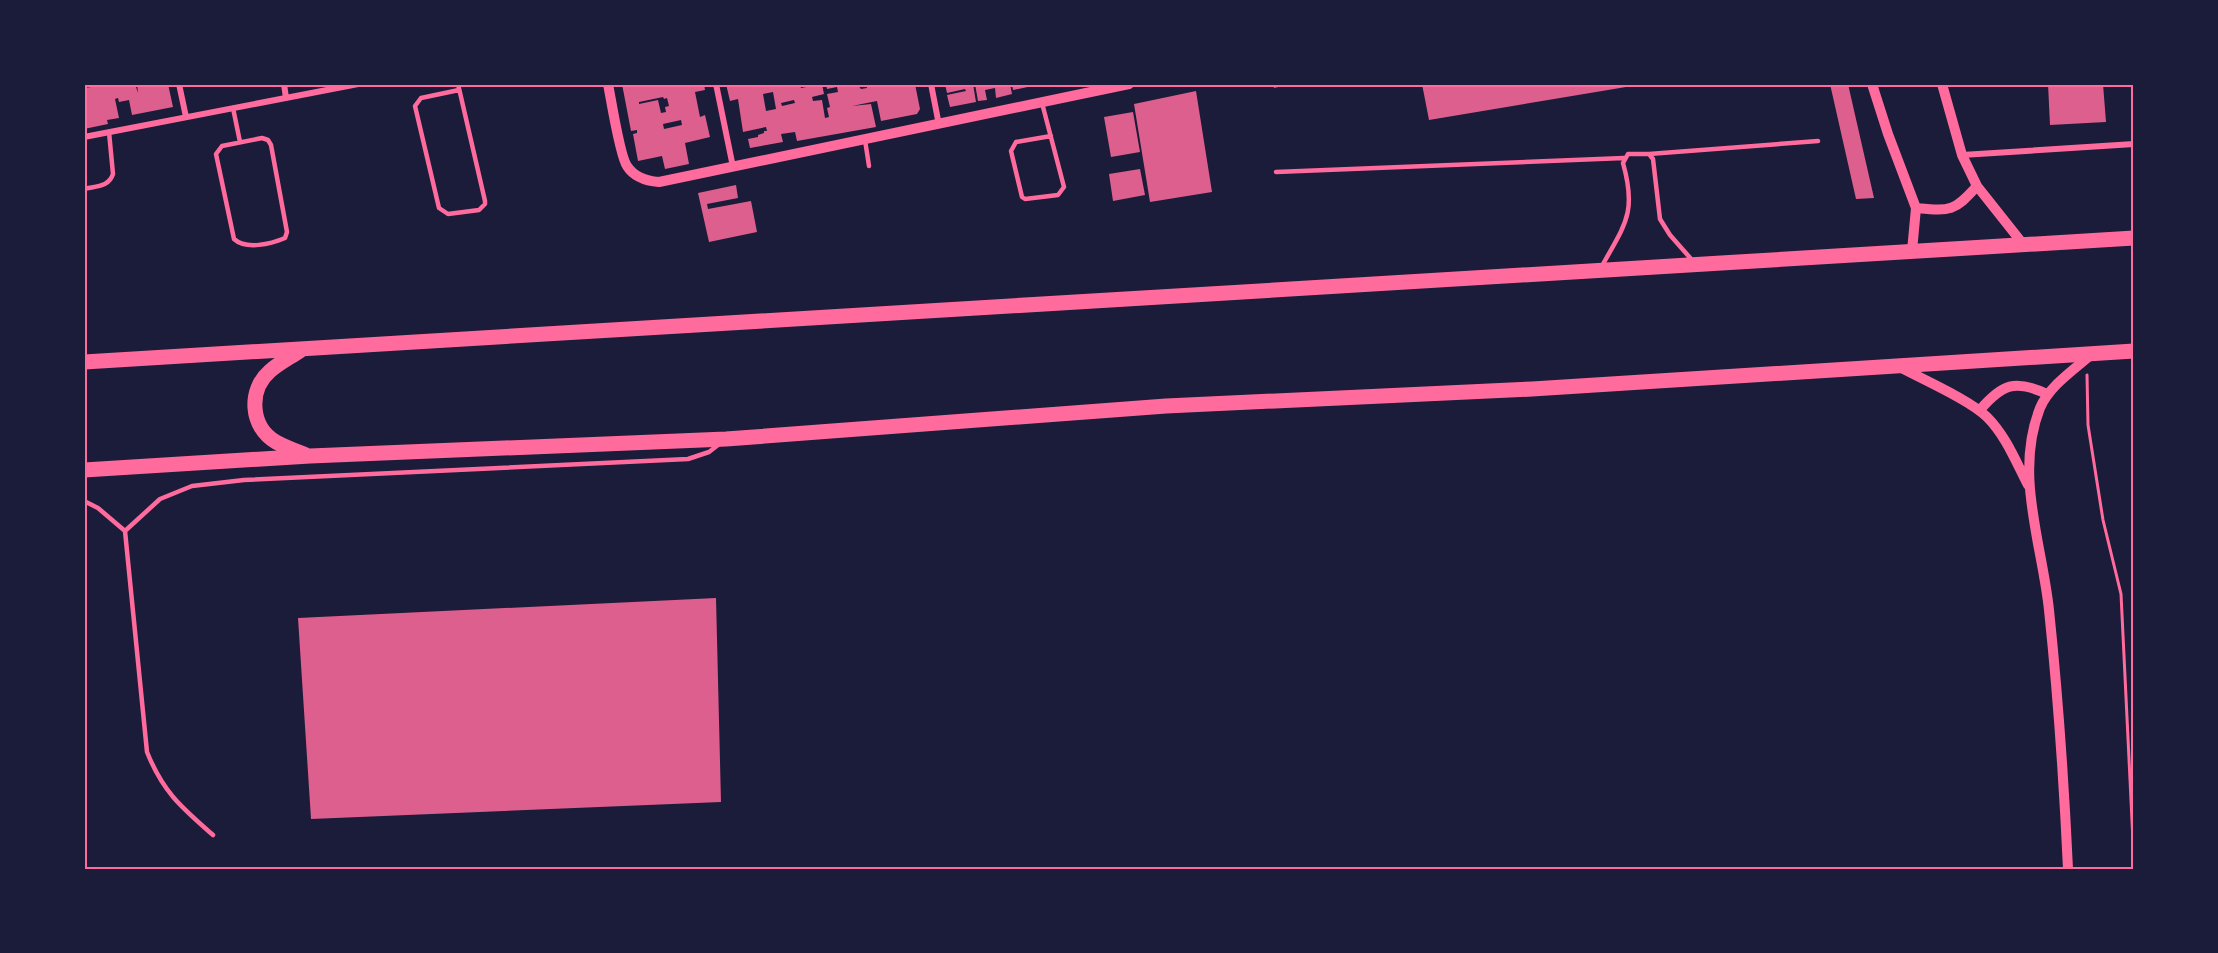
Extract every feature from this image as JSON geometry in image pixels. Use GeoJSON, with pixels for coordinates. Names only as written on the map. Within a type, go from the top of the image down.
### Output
{"type":"FeatureCollection","features":[{"type":"Feature","properties":{"kind":"highway"},"geometry":{"type":"LineString","coordinates":[[84,362],[2134,238]]}},
{"type":"Feature","properties":{"kind":"highway"},"geometry":{"type":"LineString","coordinates":[[301,350],[269,371],[260,382],[254,405],[262,429],[275,441],[310,456]]}},
{"type":"Feature","properties":{"kind":"highway"},"geometry":{"type":"LineString","coordinates":[[84,470],[310,456],[726,439],[1166,406],[1532,389],[2134,351]]}},
{"type":"Feature","properties":{"kind":"street"},"geometry":{"type":"LineString","coordinates":[[179,84],[186,117]]}},
{"type":"Feature","properties":{"kind":"street"},"geometry":{"type":"LineString","coordinates":[[284,84],[286,98]]}},
{"type":"Feature","properties":{"kind":"street"},"geometry":{"type":"LineString","coordinates":[[84,137],[358,84]]}},
{"type":"Feature","properties":{"kind":"street"},"geometry":{"type":"LineString","coordinates":[[608,84],[625,164],[635,175],[647,181],[659,182],[1129,84]]}},
{"type":"Feature","properties":{"kind":"street"},"geometry":{"type":"LineString","coordinates":[[716,84],[733,167]]}},
{"type":"Feature","properties":{"kind":"street"},"geometry":{"type":"LineString","coordinates":[[931,84],[939,125]]}},
{"type":"Feature","properties":{"kind":"street"},"geometry":{"type":"LineString","coordinates":[[1872,84],[1916,208],[1912,251]]}},
{"type":"Feature","properties":{"kind":"street"},"geometry":{"type":"LineString","coordinates":[[1942,84],[1962,155],[1977,186],[2023,244]]}},
{"type":"Feature","properties":{"kind":"street"},"geometry":{"type":"LineString","coordinates":[[1962,155],[2134,144]]}},
{"type":"Feature","properties":{"kind":"street"},"geometry":{"type":"LineString","coordinates":[[1916,208],[1937,210],[1956,207],[1977,186]]}},
{"type":"Feature","properties":{"kind":"street"},"geometry":{"type":"LineString","coordinates":[[2068,869],[2063,761],[2048,607],[2028,485],[2035,426],[2047,394],[2093,353]]}},
{"type":"Feature","properties":{"kind":"street"},"geometry":{"type":"LineString","coordinates":[[1898,366],[1980,410],[1994,424],[2028,485]]}},
{"type":"Feature","properties":{"kind":"street"},"geometry":{"type":"LineString","coordinates":[[1980,410],[1993,394],[2010,386],[2029,386],[2047,394]]}},
{"type":"Feature","properties":{"kind":"lane"},"geometry":{"type":"LineString","coordinates":[[458,87],[485,204],[479,210],[448,214],[439,208],[415,106],[421,98],[458,87]]}},
{"type":"Feature","properties":{"kind":"lane"},"geometry":{"type":"LineString","coordinates":[[1042,103],[1064,187],[1058,195],[1025,199],[1022,197],[1011,151],[1013,145],[1016,142],[1050,136]]}},
{"type":"Feature","properties":{"kind":"lane"},"geometry":{"type":"LineString","coordinates":[[233,108],[240,142]]}},
{"type":"Feature","properties":{"kind":"lane"},"geometry":{"type":"LineString","coordinates":[[84,189],[106,184],[111,180],[113,174],[108,132]]}},
{"type":"Feature","properties":{"kind":"lane"},"geometry":{"type":"LineString","coordinates":[[262,138],[268,140],[271,145],[287,232],[285,238],[246,246],[234,239],[216,154],[222,146],[240,142],[262,138]]}},
{"type":"Feature","properties":{"kind":"lane"},"geometry":{"type":"LineString","coordinates":[[865,140],[869,166]]}},
{"type":"Feature","properties":{"kind":"lane"},"geometry":{"type":"LineString","coordinates":[[1599,270],[1625,224],[1628,212],[1630,195],[1623,163],[1628,154],[1818,141]]}},
{"type":"Feature","properties":{"kind":"lane"},"geometry":{"type":"LineString","coordinates":[[1649,154],[1653,159],[1658,210],[1662,225],[1696,264]]}},
{"type":"Feature","properties":{"kind":"lane"},"geometry":{"type":"LineString","coordinates":[[1276,172],[1624,158]]}},
{"type":"Feature","properties":{"kind":"lane"},"geometry":{"type":"LineString","coordinates":[[125,531],[160,499],[192,486],[244,480],[688,459],[709,452],[726,439]]}},
{"type":"Feature","properties":{"kind":"lane"},"geometry":{"type":"LineString","coordinates":[[84,501],[98,508],[125,531],[147,752],[157,776],[177,804],[213,835]]}},
{"type":"Feature","properties":{"kind":"path"},"geometry":{"type":"LineString","coordinates":[[2093,353],[2087,372],[2088,424],[2103,520],[2121,594],[2134,862]]}},
{"type":"Feature","properties":{"kind":"building"},"geometry":{"type":"Polygon","coordinates":[[[84,84],[135,84],[138,93],[137,84],[168,84],[173,107],[132,115],[129,100],[119,102],[118,98],[115,99],[119,118],[107,120],[108,124],[84,129],[84,88],[91,87],[84,87],[84,84]]]}},
{"type":"Feature","properties":{"kind":"building"},"geometry":{"type":"Polygon","coordinates":[[[622,84],[704,84],[705,90],[695,92],[700,117],[705,115],[710,137],[685,143],[689,164],[665,169],[662,156],[638,161],[633,134],[637,133],[637,130],[631,131],[622,84]],[[667,98],[639,102],[639,104],[658,100],[661,113],[666,112],[665,107],[669,106],[667,98]],[[681,120],[663,124],[664,129],[682,125],[681,120]]]}},
{"type":"Feature","properties":{"kind":"building"},"geometry":{"type":"Polygon","coordinates":[[[726,84],[800,84],[801,88],[822,84],[824,94],[812,97],[813,101],[822,100],[825,118],[829,117],[827,108],[830,107],[827,94],[838,92],[837,87],[827,89],[826,84],[857,84],[861,89],[867,88],[866,84],[915,84],[920,109],[917,114],[881,121],[877,101],[852,106],[871,104],[876,127],[797,141],[795,132],[781,134],[783,142],[750,148],[748,139],[758,137],[767,131],[766,127],[743,132],[738,99],[730,101],[726,84]],[[773,92],[763,94],[766,111],[776,109],[773,92]],[[794,100],[781,103],[782,106],[795,103],[794,100]]]}},
{"type":"Feature","properties":{"kind":"building"},"geometry":{"type":"Polygon","coordinates":[[[945,84],[973,84],[976,102],[950,107],[947,95],[966,91],[965,89],[947,93],[945,84]]]}},
{"type":"Feature","properties":{"kind":"building"},"geometry":{"type":"Polygon","coordinates":[[[975,84],[1010,84],[1012,94],[996,98],[995,88],[985,90],[987,100],[978,101],[975,84]]]}},
{"type":"Feature","properties":{"kind":"building"},"geometry":{"type":"Polygon","coordinates":[[[1012,84],[1037,84],[1037,85],[1013,90],[1012,84]]]}},
{"type":"Feature","properties":{"kind":"building"},"geometry":{"type":"Polygon","coordinates":[[[1273,84],[1287,84],[1287,85],[1274,88],[1273,84]]]}},
{"type":"Feature","properties":{"kind":"building"},"geometry":{"type":"Polygon","coordinates":[[[1422,84],[1638,84],[1638,85],[1429,120],[1422,84]]]}},
{"type":"Feature","properties":{"kind":"building"},"geometry":{"type":"Polygon","coordinates":[[[1830,84],[1848,84],[1874,198],[1856,199],[1830,84]]]}},
{"type":"Feature","properties":{"kind":"building"},"geometry":{"type":"Polygon","coordinates":[[[2048,84],[2103,84],[2106,122],[2050,125],[2048,84]]]}},
{"type":"Feature","properties":{"kind":"building"},"geometry":{"type":"Polygon","coordinates":[[[1196,91],[1212,192],[1150,202],[1134,104],[1196,91]]]}},
{"type":"Feature","properties":{"kind":"building"},"geometry":{"type":"Polygon","coordinates":[[[1133,112],[1140,152],[1111,157],[1104,117],[1133,112]]]}},
{"type":"Feature","properties":{"kind":"building"},"geometry":{"type":"Polygon","coordinates":[[[1140,169],[1145,195],[1113,201],[1109,174],[1140,169]]]}},
{"type":"Feature","properties":{"kind":"building"},"geometry":{"type":"Polygon","coordinates":[[[736,185],[738,198],[707,204],[708,209],[751,201],[757,232],[709,242],[698,193],[736,185]]]}},
{"type":"Feature","properties":{"kind":"building"},"geometry":{"type":"Polygon","coordinates":[[[716,598],[721,802],[311,819],[298,618],[716,598]]]}}]}
